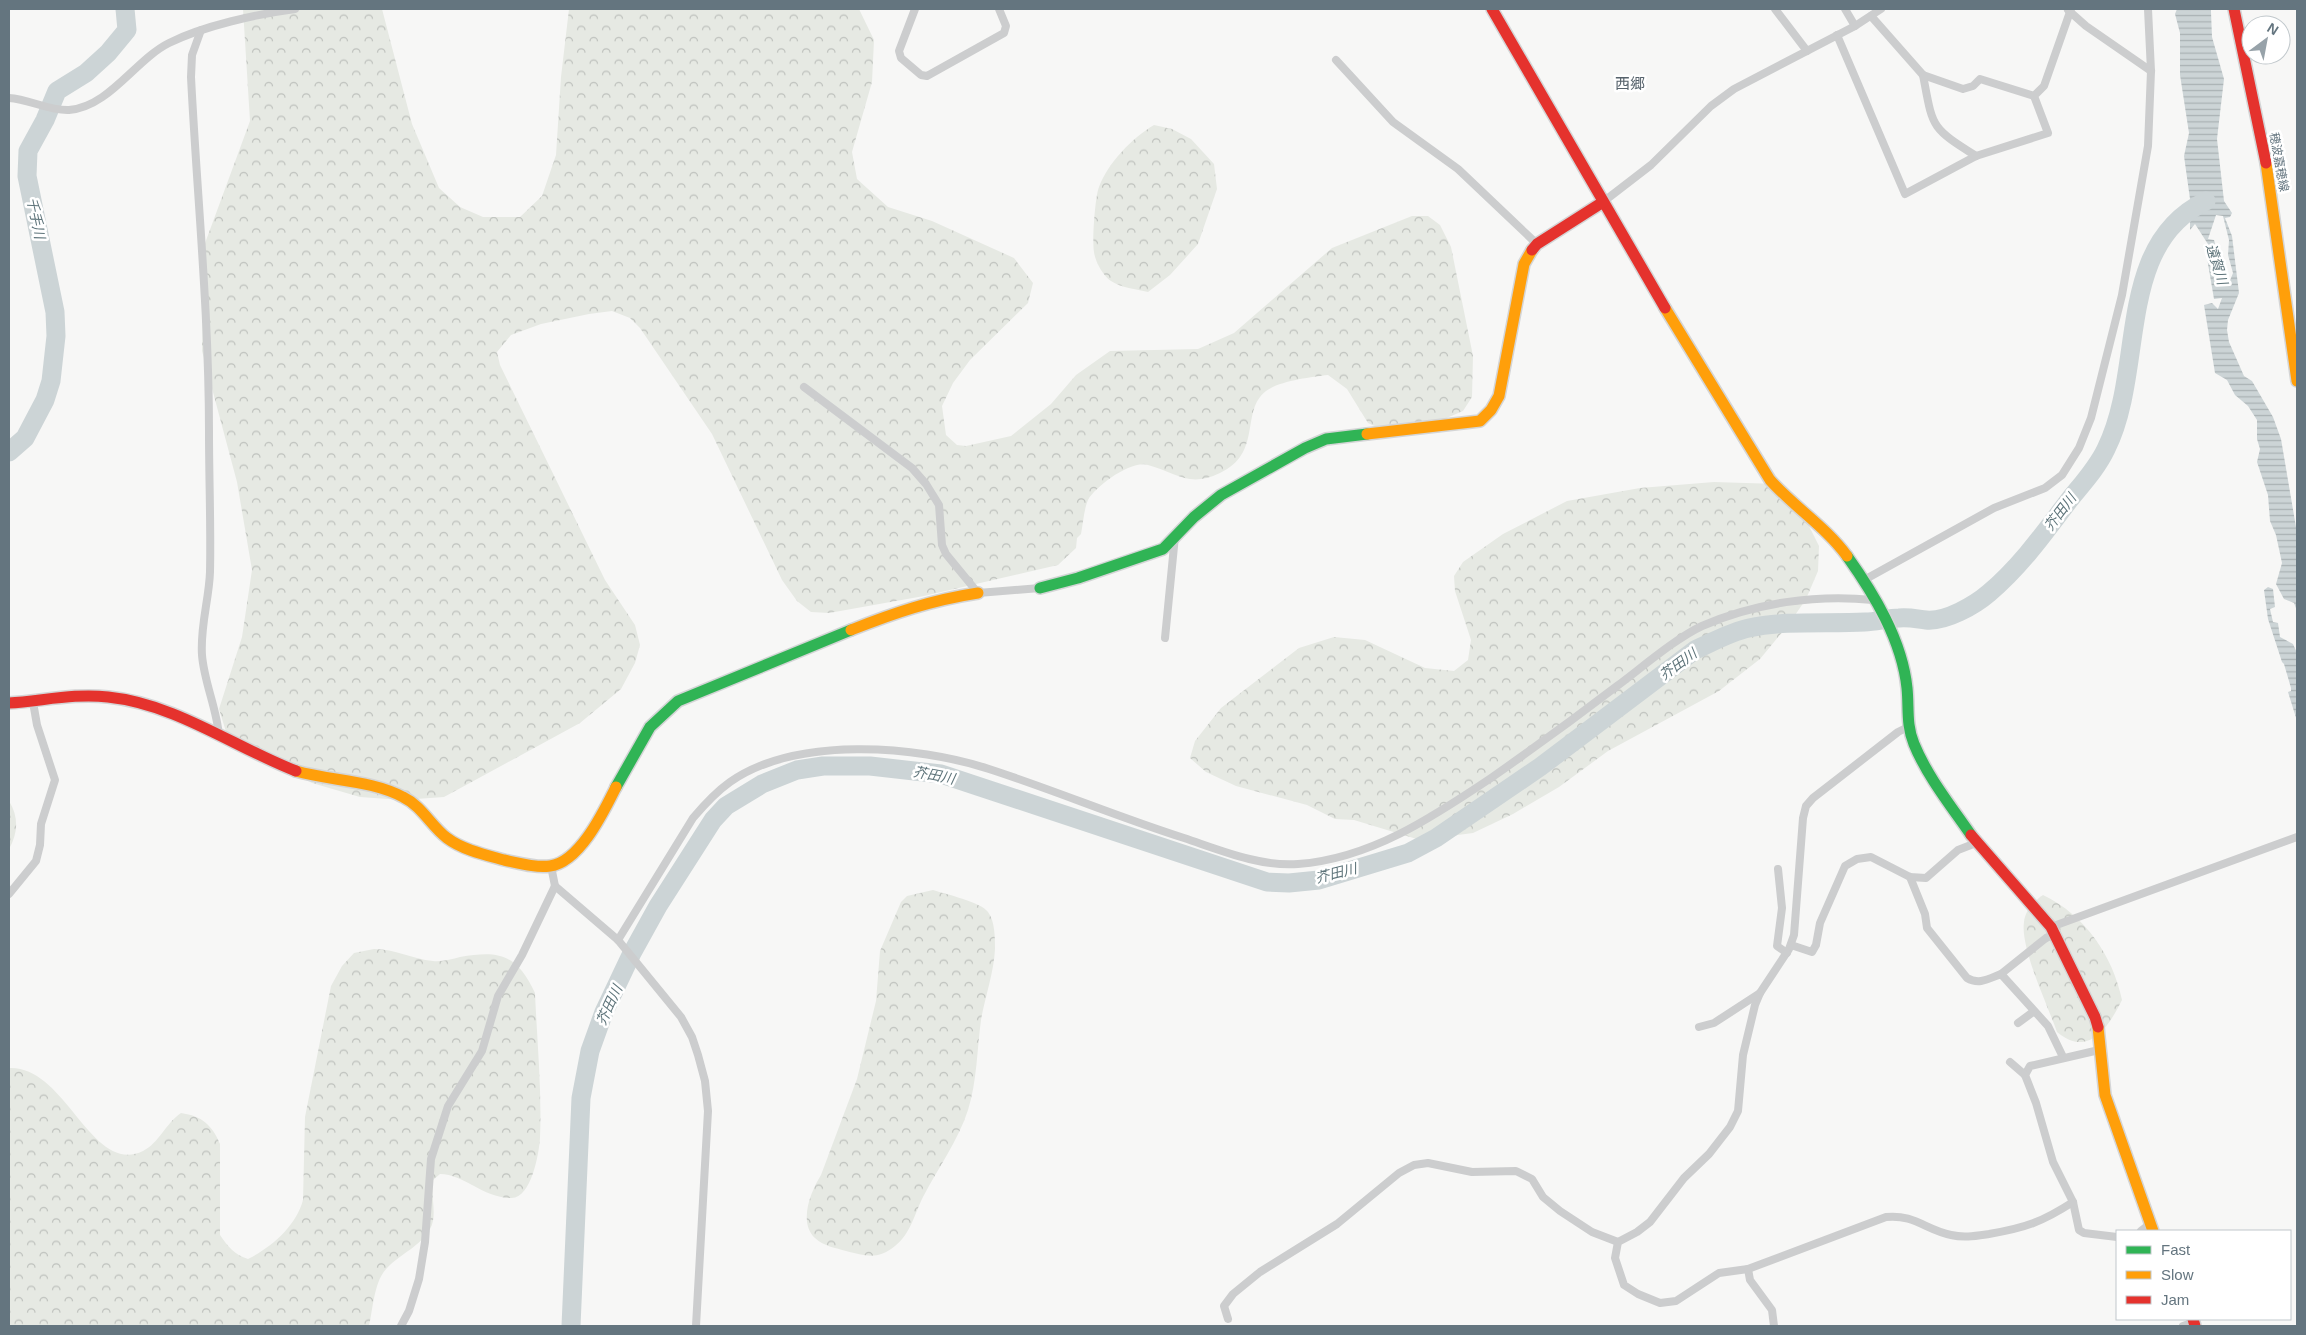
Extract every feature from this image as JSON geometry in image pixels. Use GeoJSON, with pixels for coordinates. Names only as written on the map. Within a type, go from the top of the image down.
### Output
{"type":"FeatureCollection","features":[{"type":"Feature","properties":{"kind":"street"},"geometry":{"type":"LineString","coordinates":[[9,98],[58,109],[79,108],[115,88],[147,57],[168,43],[200,30],[295,9]]}},
{"type":"Feature","properties":{"kind":"street"},"geometry":{"type":"LineString","coordinates":[[915,9],[899,51],[901,58],[921,75],[927,76],[1004,33],[1006,26],[999,9]]}},
{"type":"Feature","properties":{"kind":"street"},"geometry":{"type":"LineString","coordinates":[[1492,9],[1685,342],[1770,480],[1789,501],[1838,542],[1864,580],[1892,634],[1907,687],[1908,727],[1914,745],[1930,773],[1976,843],[2053,931],[2095,1017],[2100,1036],[2099,1050],[2104,1095],[2148,1229]]}},
{"type":"Feature","properties":{"kind":"street"},"geometry":{"type":"LineString","coordinates":[[1775,9],[1808,51]]}},
{"type":"Feature","properties":{"kind":"street"},"geometry":{"type":"LineString","coordinates":[[1845,9],[1855,26]]}},
{"type":"Feature","properties":{"kind":"street"},"geometry":{"type":"LineString","coordinates":[[9,703],[83,697],[118,699],[170,714],[283,766],[318,778],[390,791],[404,796],[450,841],[465,849],[534,865],[551,866],[567,858],[578,848],[596,822],[646,732],[659,716],[678,701],[893,612],[938,598],[978,592],[1040,588],[1078,578],[1162,549],[1194,517],[1221,495],[1305,448],[1326,440],[1480,420],[1491,410],[1498,396],[1524,264],[1536,244],[1604,202],[1651,165],[1711,106],[1734,89],[1855,26],[1881,9]]}},
{"type":"Feature","properties":{"kind":"street"},"geometry":{"type":"LineString","coordinates":[[1864,580],[1994,508],[2044,488],[2062,475],[2079,448],[2092,418],[2122,295],[2148,146],[2151,71],[2148,9]]}},
{"type":"Feature","properties":{"kind":"street","name":"穂波嘉穂線"},"geometry":{"type":"LineString","coordinates":[[2234,9],[2269,179],[2297,381]]}},
{"type":"Feature","properties":{"kind":"street"},"geometry":{"type":"LineString","coordinates":[[2034,96],[2044,86],[2070,10],[2086,26],[2151,71]]}},
{"type":"Feature","properties":{"kind":"street"},"geometry":{"type":"LineString","coordinates":[[1871,16],[1923,75],[1935,126],[1944,136],[1976,156]]}},
{"type":"Feature","properties":{"kind":"street"},"geometry":{"type":"LineString","coordinates":[[200,30],[192,55],[191,77],[198,212],[205,299],[209,422],[210,574],[202,637],[202,656],[218,719],[219,736]]}},
{"type":"Feature","properties":{"kind":"street"},"geometry":{"type":"LineString","coordinates":[[1837,35],[1905,194],[1976,156],[2048,133],[2034,96]]}},
{"type":"Feature","properties":{"kind":"street"},"geometry":{"type":"LineString","coordinates":[[1336,60],[1393,122],[1458,169],[1536,244]]}},
{"type":"Feature","properties":{"kind":"street"},"geometry":{"type":"LineString","coordinates":[[1923,75],[1963,89],[1973,86],[1980,79],[2034,96]]}},
{"type":"Feature","properties":{"kind":"street"},"geometry":{"type":"LineString","coordinates":[[804,386],[912,468],[926,484],[939,505],[942,545],[946,554],[978,592]]}},
{"type":"Feature","properties":{"kind":"street"},"geometry":{"type":"LineString","coordinates":[[1165,638],[1175,536]]}},
{"type":"Feature","properties":{"kind":"street"},"geometry":{"type":"LineString","coordinates":[[618,940],[693,818],[708,800],[731,781],[759,766],[783,758],[811,752],[851,749],[900,752],[942,758],[987,768],[1219,850],[1275,865],[1300,864],[1346,854],[1417,826],[1540,744],[1698,628],[1743,611],[1782,604],[1841,597],[1873,600]]}},
{"type":"Feature","properties":{"kind":"street"},"geometry":{"type":"LineString","coordinates":[[9,894],[36,861],[40,845],[41,824],[55,780],[37,725],[33,702]]}},
{"type":"Feature","properties":{"kind":"street"},"geometry":{"type":"LineString","coordinates":[[1228,1319],[1224,1306],[1233,1294],[1260,1272],[1337,1224],[1399,1173],[1414,1165],[1428,1163],[1472,1172],[1516,1171],[1532,1179],[1543,1197],[1560,1211],[1592,1232],[1618,1242],[1637,1232],[1650,1222],[1684,1178],[1710,1154],[1738,1111],[1743,1055],[1760,993],[1786,953],[1794,935],[1803,818],[1806,806],[1813,798],[1898,732],[1908,727]]}},
{"type":"Feature","properties":{"kind":"street"},"geometry":{"type":"LineString","coordinates":[[1910,877],[1925,914],[1927,928],[1967,978],[1974,982],[1983,982],[2001,974],[2053,931],[2297,837]]}},
{"type":"Feature","properties":{"kind":"street"},"geometry":{"type":"LineString","coordinates":[[1790,945],[1812,952],[1816,945],[1820,923],[1844,866],[1857,859],[1871,857],[1910,877],[1926,878],[1958,850],[1976,843]]}},
{"type":"Feature","properties":{"kind":"street"},"geometry":{"type":"LineString","coordinates":[[401,1326],[409,1311],[420,1279],[425,1242],[431,1159],[448,1106],[482,1051],[498,996],[522,955],[555,886],[551,866]]}},
{"type":"Feature","properties":{"kind":"street"},"geometry":{"type":"LineString","coordinates":[[1778,869],[1782,908],[1777,946],[1786,953]]}},
{"type":"Feature","properties":{"kind":"street"},"geometry":{"type":"LineString","coordinates":[[555,886],[618,940],[681,1018],[692,1036],[705,1080],[708,1111],[696,1326]]}},
{"type":"Feature","properties":{"kind":"street"},"geometry":{"type":"LineString","coordinates":[[2001,974],[2033,1012],[2048,1026],[2064,1057]]}},
{"type":"Feature","properties":{"kind":"street"},"geometry":{"type":"LineString","coordinates":[[1699,1027],[1714,1023],[1760,993]]}},
{"type":"Feature","properties":{"kind":"street"},"geometry":{"type":"LineString","coordinates":[[2018,1023],[2033,1012]]}},
{"type":"Feature","properties":{"kind":"street"},"geometry":{"type":"LineString","coordinates":[[2025,1075],[2030,1066],[2099,1050]]}},
{"type":"Feature","properties":{"kind":"street"},"geometry":{"type":"LineString","coordinates":[[2010,1062],[2025,1075],[2036,1103],[2052,1162],[2073,1202],[2079,1230],[2084,1233],[2116,1237]]}},
{"type":"Feature","properties":{"kind":"street"},"geometry":{"type":"LineString","coordinates":[[1618,1242],[1615,1258],[1624,1285],[1638,1294],[1660,1303],[1676,1301],[1719,1273],[1748,1269],[1886,1217],[1899,1216],[1915,1220],[1949,1235],[1966,1238],[2022,1229],[2045,1219],[2073,1202]]}},
{"type":"Feature","properties":{"kind":"street"},"geometry":{"type":"LineString","coordinates":[[1748,1269],[1750,1280],[1772,1310],[1774,1326]]}},
{"type":"Feature","properties":{"kind":"green space"},"geometry":{"type":"Polygon","coordinates":[[[243,9],[382,9],[412,124],[439,188],[460,207],[483,217],[520,217],[542,196],[556,155],[561,77],[569,9],[859,9],[874,40],[872,82],[852,152],[857,179],[888,207],[932,221],[1014,258],[1033,283],[1028,303],[970,360],[953,383],[942,406],[946,435],[957,445],[966,446],[1011,436],[1051,404],[1076,375],[1110,351],[1198,349],[1234,333],[1332,248],[1412,216],[1428,216],[1440,225],[1451,247],[1473,356],[1472,397],[1463,411],[1430,425],[1383,430],[1368,423],[1347,389],[1328,375],[1295,380],[1279,385],[1266,391],[1258,399],[1254,409],[1247,444],[1242,455],[1233,465],[1220,473],[1200,479],[1191,479],[1141,464],[1124,470],[1106,481],[1088,500],[1076,548],[1058,565],[924,596],[829,613],[811,612],[797,601],[782,580],[712,434],[640,328],[630,318],[612,311],[541,324],[511,335],[497,352],[500,365],[605,580],[635,625],[640,645],[635,663],[621,689],[580,723],[444,797],[402,800],[360,797],[312,783],[265,759],[227,735],[219,709],[242,637],[252,570],[237,482],[202,351],[204,246],[250,121],[243,9]]]}},
{"type":"Feature","properties":{"kind":"green space"},"geometry":{"type":"Polygon","coordinates":[[[1154,125],[1172,129],[1191,139],[1214,164],[1217,189],[1198,244],[1170,275],[1148,292],[1119,285],[1105,276],[1096,260],[1093,246],[1095,209],[1099,187],[1103,178],[1129,144],[1154,125]]]}},
{"type":"Feature","properties":{"kind":"green space"},"geometry":{"type":"Polygon","coordinates":[[[1714,482],[1778,484],[1797,502],[1819,546],[1818,571],[1806,599],[1789,624],[1760,659],[1719,691],[1608,751],[1559,787],[1513,814],[1473,833],[1420,840],[1354,820],[1335,819],[1307,805],[1236,786],[1206,772],[1190,758],[1195,741],[1221,708],[1299,648],[1334,637],[1365,640],[1425,668],[1454,671],[1468,660],[1471,640],[1455,591],[1454,576],[1463,562],[1503,534],[1567,501],[1640,488],[1714,482]]]}},
{"type":"Feature","properties":{"kind":"green space"},"geometry":{"type":"Polygon","coordinates":[[[9,801],[16,819],[16,831],[9,849],[9,801]]]}},
{"type":"Feature","properties":{"kind":"green space"},"geometry":{"type":"Polygon","coordinates":[[[933,890],[984,908],[988,912],[993,925],[995,940],[994,958],[981,1020],[971,1099],[959,1133],[923,1197],[905,1235],[895,1246],[883,1253],[872,1256],[860,1254],[830,1246],[815,1238],[807,1224],[808,1206],[857,1079],[876,1001],[880,951],[901,902],[907,896],[933,890]]]}},
{"type":"Feature","properties":{"kind":"green space"},"geometry":{"type":"Polygon","coordinates":[[[2043,895],[2058,903],[2072,914],[2095,938],[2112,968],[2118,984],[2122,1000],[2104,1029],[2088,1041],[2079,1042],[2068,1039],[2057,1032],[2030,961],[2024,933],[2024,922],[2030,907],[2043,895]]]}},
{"type":"Feature","properties":{"kind":"green space"},"geometry":{"type":"Polygon","coordinates":[[[382,949],[436,961],[474,955],[497,955],[514,963],[528,980],[535,993],[540,1084],[540,1138],[533,1174],[524,1191],[518,1196],[511,1198],[501,1197],[449,1175],[440,1174],[433,1180],[434,1211],[430,1229],[416,1245],[387,1268],[379,1280],[369,1326],[9,1326],[9,1068],[29,1072],[47,1083],[93,1135],[108,1148],[125,1154],[143,1151],[149,1147],[181,1113],[195,1116],[205,1122],[220,1144],[220,1235],[232,1250],[248,1259],[282,1235],[300,1210],[303,1200],[305,1117],[331,986],[342,966],[354,953],[382,949]]]}},
{"type":"Feature","properties":{"kind":"water","name":"遠賀川"},"geometry":{"type":"Polygon","coordinates":[[[2177,9],[2211,9],[2212,37],[2224,79],[2217,139],[2224,201],[2232,213],[2230,217],[2225,218],[2232,236],[2239,293],[2228,320],[2227,330],[2229,342],[2244,376],[2252,381],[2273,417],[2281,439],[2297,533],[2297,611],[2294,603],[2284,599],[2276,584],[2282,563],[2276,535],[2270,521],[2268,495],[2257,462],[2260,449],[2257,439],[2257,420],[2248,406],[2235,395],[2227,380],[2215,373],[2204,305],[2212,303],[2218,309],[2222,298],[2214,299],[2207,258],[2210,261],[2214,275],[2218,278],[2215,255],[2195,224],[2190,230],[2190,199],[2184,156],[2189,133],[2180,75],[2180,33],[2175,14],[2177,9]],[[2216,215],[2208,239],[2214,240],[2224,275],[2229,283],[2233,273],[2228,255],[2229,240],[2223,216],[2216,215]]]}},
{"type":"Feature","properties":{"kind":"water"},"geometry":{"type":"Polygon","coordinates":[[[2268,587],[2273,589],[2275,607],[2270,609],[2273,622],[2278,623],[2280,637],[2293,644],[2297,653],[2297,721],[2288,692],[2291,691],[2291,688],[2268,619],[2264,590],[2268,587]]]}},
{"type":"Feature","properties":{"kind":"waterway","name":"千手川"},"geometry":{"type":"LineString","coordinates":[[9,452],[25,438],[45,400],[51,381],[56,336],[55,312],[27,176],[28,151],[45,120],[57,91],[86,73],[108,53],[127,30],[125,9]]}},
{"type":"Feature","properties":{"kind":"waterway","name":"芥田川"},"geometry":{"type":"LineString","coordinates":[[571,1326],[581,1098],[590,1051],[604,1012],[632,953],[658,906],[713,820],[726,806],[762,784],[797,770],[823,766],[870,766],[941,774],[1267,882],[1289,883],[1319,880],[1408,853],[1436,838],[1540,767],[1695,650],[1735,632],[1777,624],[1851,623],[1903,618],[1934,620],[1960,612],[1989,593],[2012,572],[2032,548],[2090,475],[2106,449],[2118,417],[2126,383],[2136,312],[2144,278],[2157,247],[2177,221],[2206,201]]}},
{"type":"Feature","properties":{"kind":"traffic: fast"},"geometry":{"type":"LineString","coordinates":[[1040,588],[1078,578],[1163,549],[1194,517],[1221,495],[1305,448],[1326,439],[1367,434]]}},
{"type":"Feature","properties":{"kind":"traffic: fast"},"geometry":{"type":"LineString","coordinates":[[1847,556],[1877,602],[1893,635],[1904,670],[1911,737],[1919,756],[1932,779],[1971,835]]}},
{"type":"Feature","properties":{"kind":"traffic: fast"},"geometry":{"type":"LineString","coordinates":[[616,787],[650,727],[678,701],[851,630]]}},
{"type":"Feature","properties":{"kind":"traffic: slow"},"geometry":{"type":"LineString","coordinates":[[2266,163],[2297,381]]}},
{"type":"Feature","properties":{"kind":"traffic: slow"},"geometry":{"type":"LineString","coordinates":[[1367,434],[1480,421],[1491,410],[1499,396],[1524,264],[1532,250]]}},
{"type":"Feature","properties":{"kind":"traffic: slow"},"geometry":{"type":"LineString","coordinates":[[1665,308],[1770,480],[1820,526],[1847,556]]}},
{"type":"Feature","properties":{"kind":"traffic: slow"},"geometry":{"type":"LineString","coordinates":[[851,630],[913,608],[945,599],[978,593]]}},
{"type":"Feature","properties":{"kind":"traffic: slow"},"geometry":{"type":"LineString","coordinates":[[296,771],[391,791],[410,801],[441,833],[460,846],[504,860],[539,866],[550,866],[561,862],[581,846],[598,821],[616,787]]}},
{"type":"Feature","properties":{"kind":"traffic: slow"},"geometry":{"type":"LineString","coordinates":[[2098,1027],[2105,1095],[2153,1230]]}},
{"type":"Feature","properties":{"kind":"traffic: jam"},"geometry":{"type":"LineString","coordinates":[[1492,9],[1665,308]]}},
{"type":"Feature","properties":{"kind":"traffic: jam"},"geometry":{"type":"LineString","coordinates":[[2234,9],[2266,163]]}},
{"type":"Feature","properties":{"kind":"traffic: jam"},"geometry":{"type":"LineString","coordinates":[[1532,250],[1537,244],[1603,202]]}},
{"type":"Feature","properties":{"kind":"traffic: jam"},"geometry":{"type":"LineString","coordinates":[[9,703],[83,696],[133,701],[181,717],[296,771]]}},
{"type":"Feature","properties":{"kind":"traffic: jam"},"geometry":{"type":"LineString","coordinates":[[1971,835],[2051,927],[2095,1017],[2098,1027]]}},
{"type":"Feature","properties":{"kind":"traffic: jam"},"geometry":{"type":"LineString","coordinates":[[2193,1320],[2195,1326]]}},
{"type":"Feature","properties":{"kind":"district","name":"西郷"},"geometry":{"type":"Point","coordinates":[1630,83]}}]}
